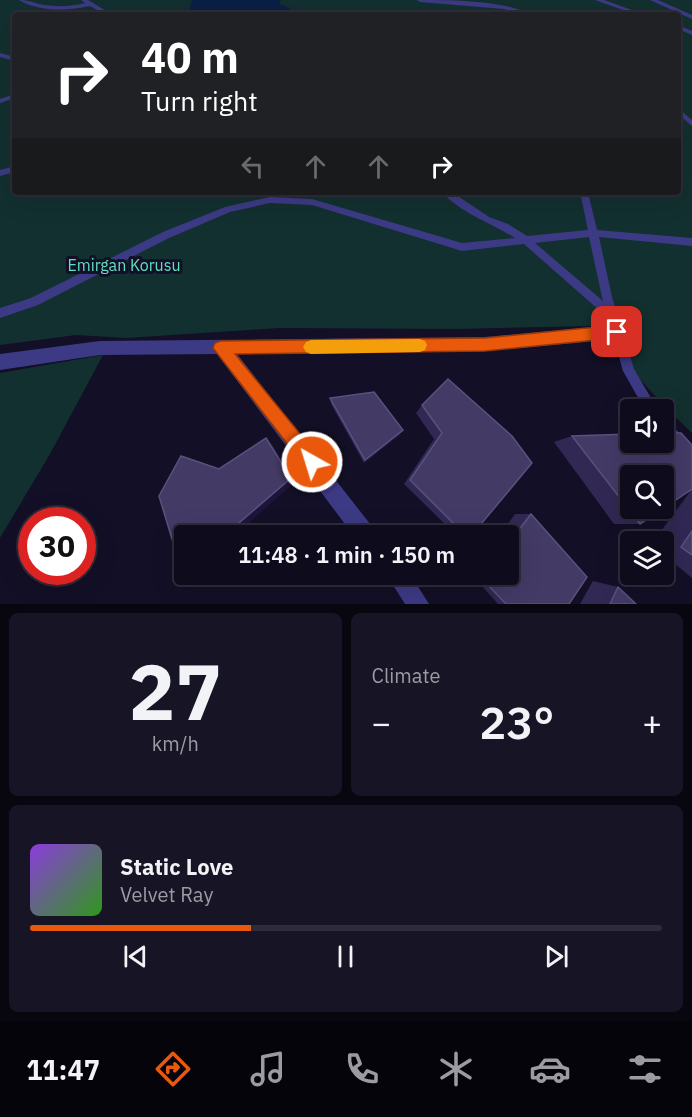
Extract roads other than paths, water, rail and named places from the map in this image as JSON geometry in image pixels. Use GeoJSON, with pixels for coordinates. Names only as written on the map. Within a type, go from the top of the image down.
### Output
{"type":"FeatureCollection","features":[{"type":"Feature","properties":{"kind":"street"},"geometry":{"type":"LineString","coordinates":[[0,362],[100,348],[485,345],[615,324]]}},
{"type":"Feature","properties":{"kind":"street"},"geometry":{"type":"LineString","coordinates":[[220,348],[358,525]]}},
{"type":"Feature","properties":{"kind":"street"},"geometry":{"type":"LineString","coordinates":[[404,585],[418,604]]}},
{"type":"Feature","properties":{"kind":"lane"},"geometry":{"type":"LineString","coordinates":[[22,0],[52,7],[78,7],[86,2],[104,12]]}},
{"type":"Feature","properties":{"kind":"lane"},"geometry":{"type":"LineString","coordinates":[[420,0],[505,7],[520,12]]}},
{"type":"Feature","properties":{"kind":"lane"},"geometry":{"type":"LineString","coordinates":[[598,0],[634,12]]}},
{"type":"Feature","properties":{"kind":"lane"},"geometry":{"type":"LineString","coordinates":[[653,0],[692,16]]}},
{"type":"Feature","properties":{"kind":"lane"},"geometry":{"type":"LineString","coordinates":[[681,113],[692,124]]}},
{"type":"Feature","properties":{"kind":"lane"},"geometry":{"type":"LineString","coordinates":[[450,195],[486,219],[524,239],[615,324]]}},
{"type":"Feature","properties":{"kind":"lane"},"geometry":{"type":"LineString","coordinates":[[585,195],[615,324],[629,371],[646,399]]}},
{"type":"Feature","properties":{"kind":"lane"},"geometry":{"type":"LineString","coordinates":[[0,313],[34,302],[166,235],[219,213],[270,200],[312,202],[462,247],[594,233],[692,242]]}},
{"type":"Feature","properties":{"kind":"lane"},"geometry":{"type":"LineString","coordinates":[[674,436],[692,454]]}},
{"type":"Feature","properties":{"kind":"water"},"geometry":{"type":"Polygon","coordinates":[[[192,0],[281,0],[279,4],[290,8],[291,12],[187,12],[192,0]]]}},
{"type":"Feature","properties":{"kind":"park label","name":"Emirgan Korusu"},"geometry":{"type":"Point","coordinates":[124,265]}}]}
